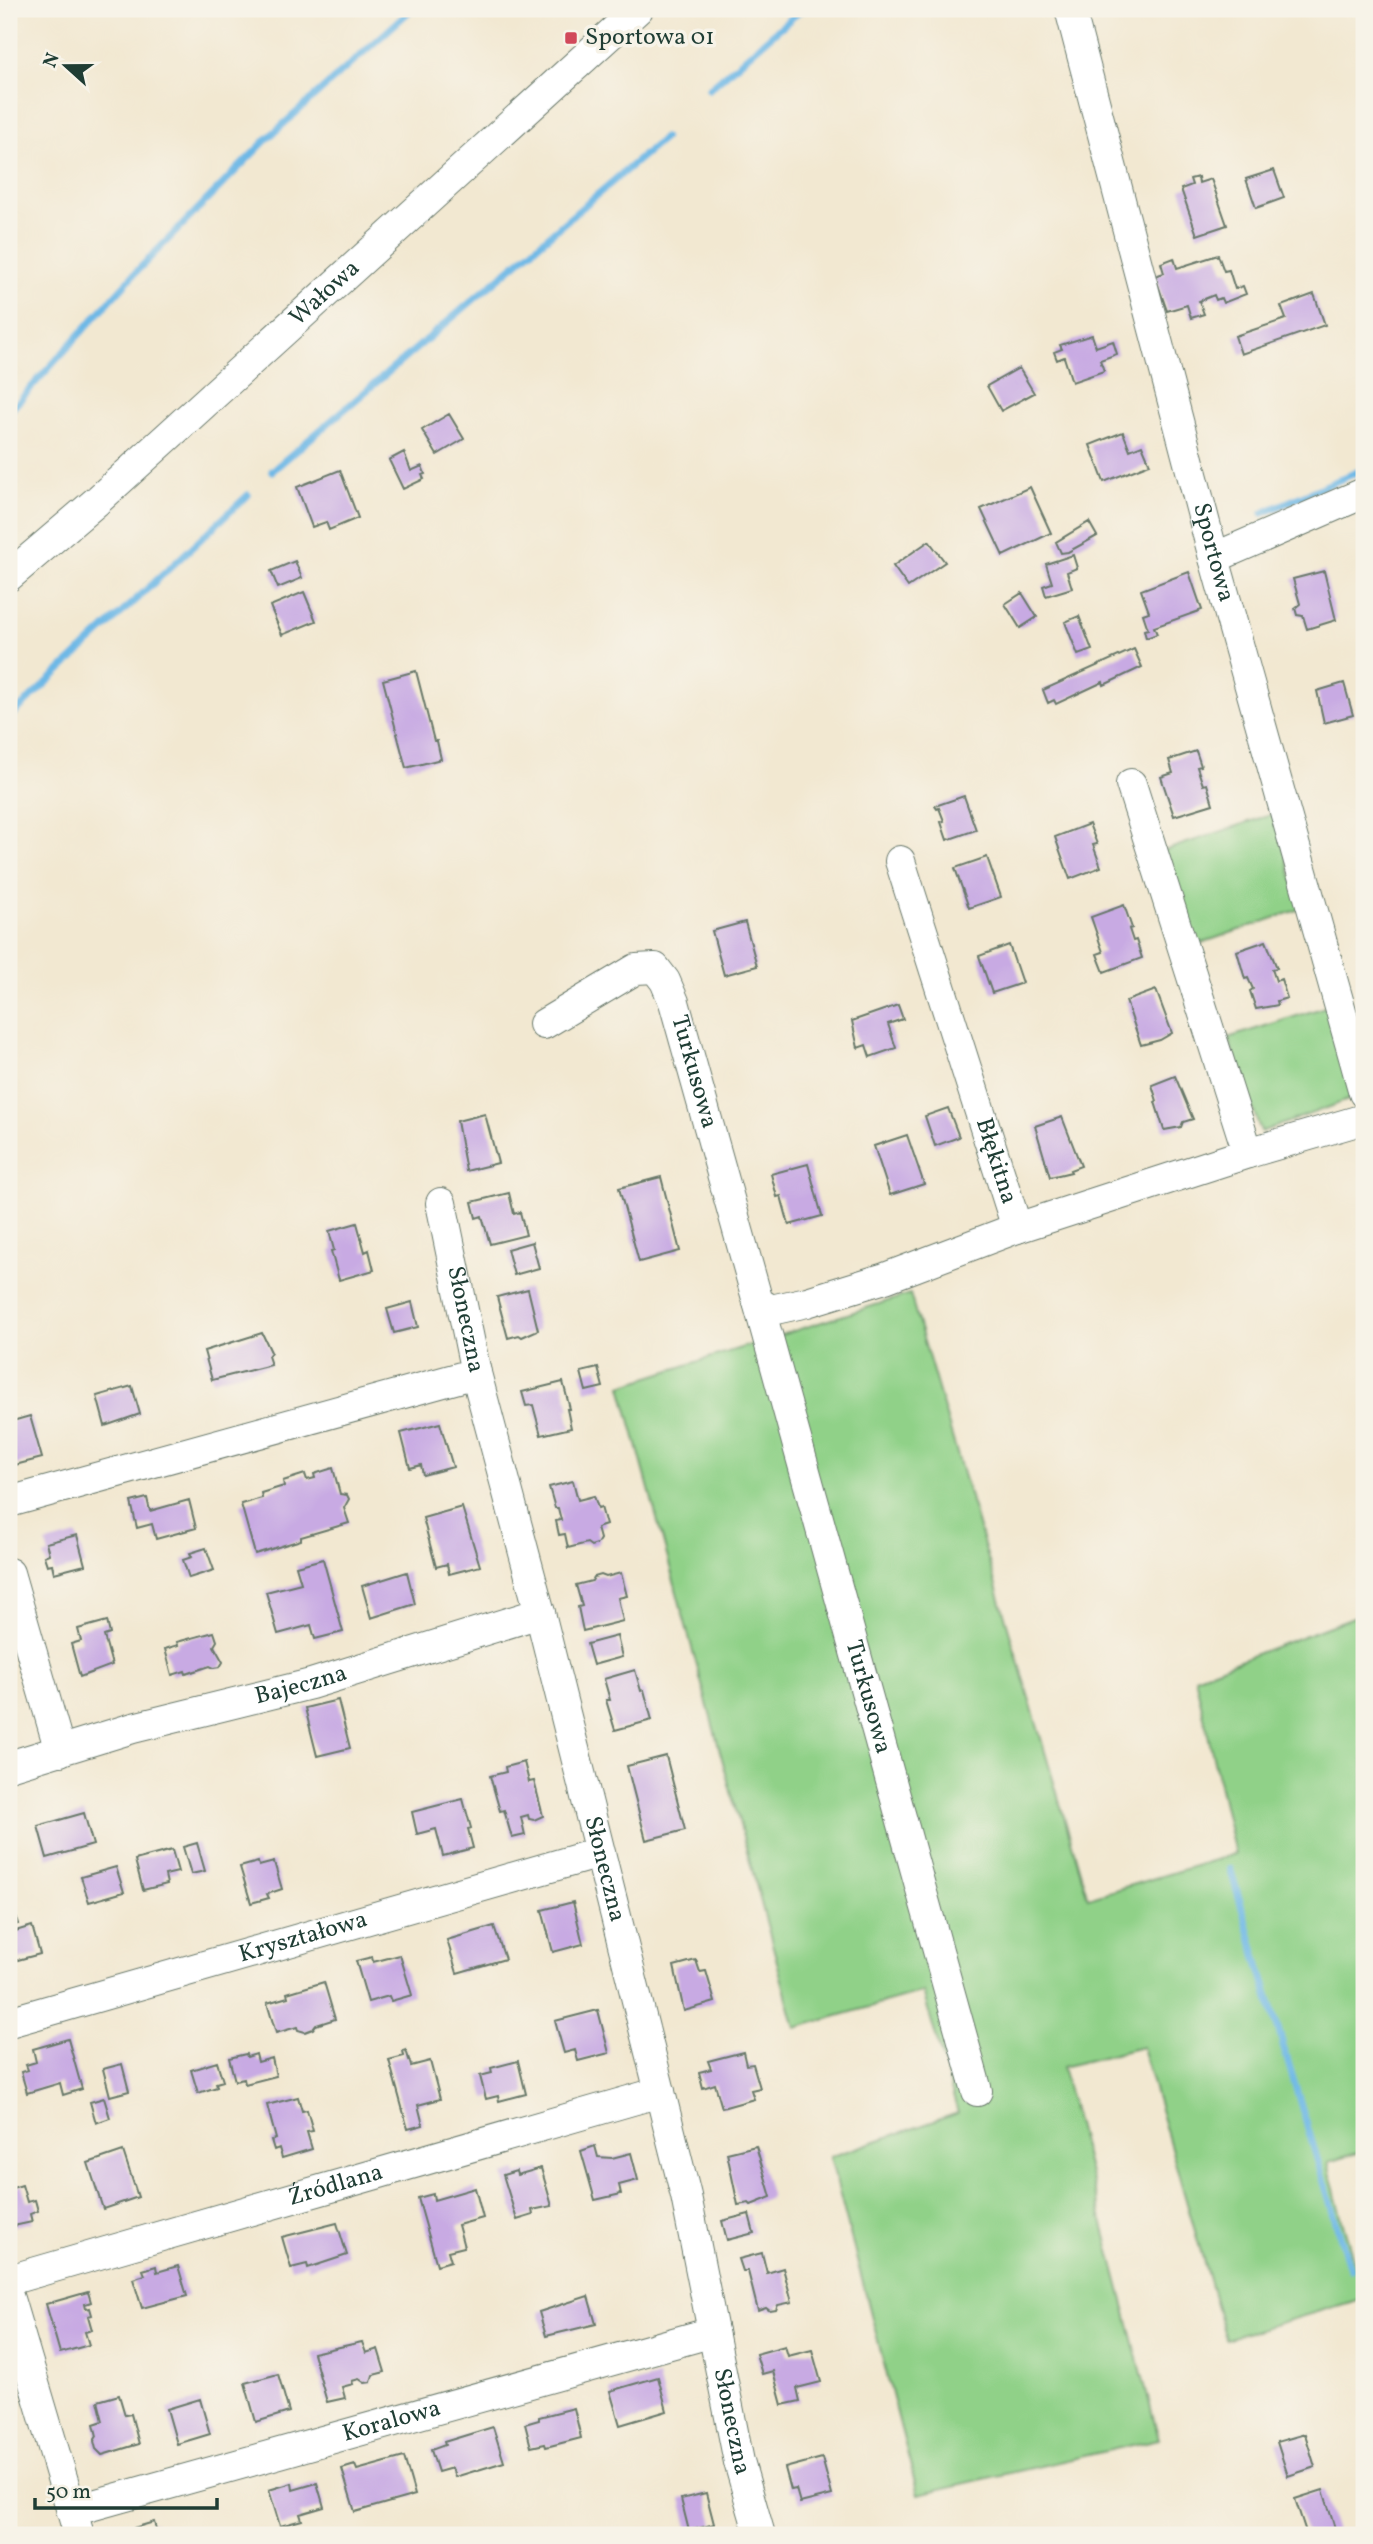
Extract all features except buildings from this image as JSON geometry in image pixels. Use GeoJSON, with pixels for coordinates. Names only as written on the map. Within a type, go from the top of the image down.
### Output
{"type":"FeatureCollection","features":[{"type":"Feature","properties":{"kind":"street","name":"Wałowa"},"geometry":{"type":"LineString","coordinates":[[9,576],[107,491],[638,9]]}},
{"type":"Feature","properties":{"kind":"street","name":"Sportowa"},"geometry":{"type":"LineString","coordinates":[[1070,9],[1214,558],[1364,1093]]}},
{"type":"Feature","properties":{"kind":"street"},"geometry":{"type":"LineString","coordinates":[[1214,558],[1364,493]]}},
{"type":"Feature","properties":{"kind":"street"},"geometry":{"type":"LineString","coordinates":[[1130,784],[1248,1153]]}},
{"type":"Feature","properties":{"kind":"street","name":"Błękitna"},"geometry":{"type":"LineString","coordinates":[[900,861],[1017,1228],[1248,1153],[1364,1119]]}},
{"type":"Feature","properties":{"kind":"street","name":"Turkusowa"},"geometry":{"type":"LineString","coordinates":[[544,1024],[636,969],[655,968],[665,981],[674,1002],[977,2091]]}},
{"type":"Feature","properties":{"kind":"street","name":"Słoneczna"},"geometry":{"type":"LineString","coordinates":[[441,1203],[476,1373],[540,1613],[687,2196],[739,2462],[760,2535]]}},
{"type":"Feature","properties":{"kind":"street"},"geometry":{"type":"LineString","coordinates":[[758,1302],[771,1310],[807,1302],[885,1278],[1017,1228]]}},
{"type":"Feature","properties":{"kind":"street"},"geometry":{"type":"LineString","coordinates":[[9,1502],[476,1373]]}},
{"type":"Feature","properties":{"kind":"street"},"geometry":{"type":"LineString","coordinates":[[9,1573],[60,1751]]}},
{"type":"Feature","properties":{"kind":"street","name":"Bajeczna"},"geometry":{"type":"LineString","coordinates":[[9,1766],[133,1728],[311,1684],[540,1613]]}},
{"type":"Feature","properties":{"kind":"street","name":"Kryształowa"},"geometry":{"type":"LineString","coordinates":[[9,2022],[599,1853]]}},
{"type":"Feature","properties":{"kind":"street","name":"Źródlana"},"geometry":{"type":"LineString","coordinates":[[9,2280],[660,2092]]}},
{"type":"Feature","properties":{"kind":"street"},"geometry":{"type":"LineString","coordinates":[[9,2299],[75,2523]]}},
{"type":"Feature","properties":{"kind":"street","name":"Koralowa"},"geometry":{"type":"LineString","coordinates":[[75,2523],[713,2332]]}},
{"type":"Feature","properties":{"kind":"green space"},"geometry":{"type":"Polygon","coordinates":[[[1275,813],[1300,909],[1196,945],[1163,851],[1275,813]]]}},
{"type":"Feature","properties":{"kind":"green space"},"geometry":{"type":"Polygon","coordinates":[[[1328,1006],[1354,1098],[1261,1132],[1228,1038],[1328,1006]]]}},
{"type":"Feature","properties":{"kind":"green space"},"geometry":{"type":"Polygon","coordinates":[[[910,1294],[1088,1898],[1235,1854],[1195,1677],[1364,1613],[1364,2151],[1328,2162],[1364,2298],[1226,2339],[1142,2047],[1062,2067],[1159,2439],[918,2494],[830,2157],[958,2113],[923,1992],[795,2028],[621,1386],[910,1294]]]}},
{"type":"Feature","properties":{"kind":"waterway"},"geometry":{"type":"LineString","coordinates":[[9,412],[137,271],[268,138],[412,9]]}},
{"type":"Feature","properties":{"kind":"waterway"},"geometry":{"type":"LineString","coordinates":[[709,89],[802,9]]}},
{"type":"Feature","properties":{"kind":"waterway"},"geometry":{"type":"LineString","coordinates":[[272,471],[664,138]]}},
{"type":"Feature","properties":{"kind":"waterway"},"geometry":{"type":"LineString","coordinates":[[1263,513],[1364,469]]}},
{"type":"Feature","properties":{"kind":"waterway"},"geometry":{"type":"LineString","coordinates":[[9,718],[248,495]]}},
{"type":"Feature","properties":{"kind":"waterway"},"geometry":{"type":"LineString","coordinates":[[1230,1868],[1350,2269]]}},
{"type":"Feature","properties":{"kind":"place","name":"Sportowa 01"},"geometry":{"type":"Point","coordinates":[571,38]}}]}
